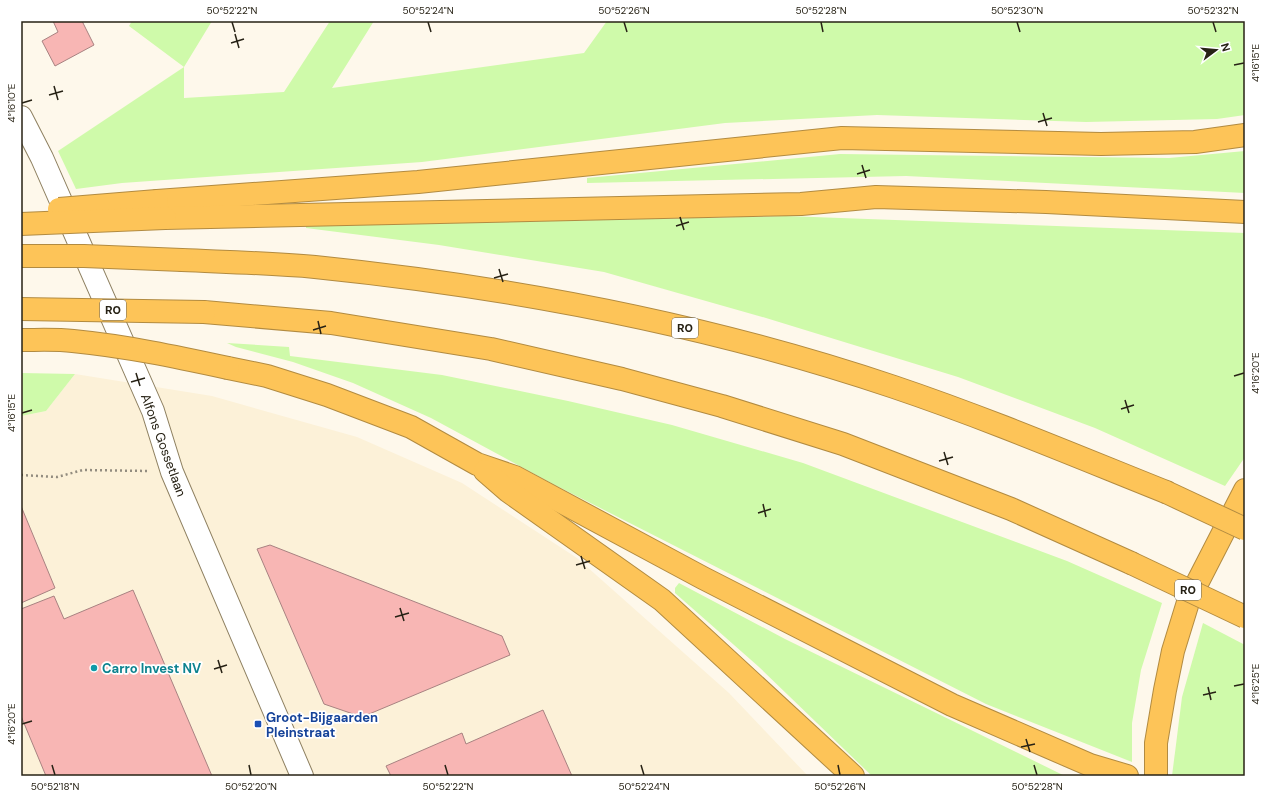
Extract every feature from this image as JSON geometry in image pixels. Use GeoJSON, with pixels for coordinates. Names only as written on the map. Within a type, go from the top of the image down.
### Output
{"type":"FeatureCollection","features":[{"type":"Feature","properties":{"kind":"highway"},"geometry":{"type":"LineString","coordinates":[[21,224],[842,138],[1101,144],[1195,142],[1245,135]]}},
{"type":"Feature","properties":{"kind":"highway"},"geometry":{"type":"LineString","coordinates":[[21,212],[800,204],[876,197],[1046,202],[1245,212]]}},
{"type":"Feature","properties":{"kind":"highway","name":"R0"},"geometry":{"type":"LineString","coordinates":[[21,256],[84,256],[312,267],[415,279],[543,299],[654,321],[772,351],[893,387],[1015,431],[1166,492],[1245,529]]}},
{"type":"Feature","properties":{"kind":"highway","name":"R0"},"geometry":{"type":"LineString","coordinates":[[21,309],[204,312],[331,324],[492,349],[622,379],[715,404],[843,444],[1011,509],[1132,563],[1245,617]]}},
{"type":"Feature","properties":{"kind":"highway"},"geometry":{"type":"LineString","coordinates":[[21,340],[72,341],[109,345],[167,355],[267,376],[327,395],[411,427],[477,464],[515,477],[703,578],[952,704],[1090,764],[1127,776]]}},
{"type":"Feature","properties":{"kind":"highway"},"geometry":{"type":"LineString","coordinates":[[477,464],[508,491],[662,600],[853,776]]}},
{"type":"Feature","properties":{"kind":"highway"},"geometry":{"type":"LineString","coordinates":[[1156,776],[1156,743],[1173,651],[1189,600],[1245,490]]}},
{"type":"Feature","properties":{"kind":"street","name":"Alfons Gossetlaan"},"geometry":{"type":"LineString","coordinates":[[21,117],[42,158],[153,412],[172,472],[302,776]]}},
{"type":"Feature","properties":{"kind":"path"},"geometry":{"type":"LineString","coordinates":[[21,474],[57,477],[83,470],[172,472]]}},
{"type":"Feature","properties":{"kind":"shaded area"},"geometry":{"type":"Polygon","coordinates":[[[75,374],[212,396],[357,437],[462,483],[577,558],[729,693],[808,776],[21,776],[21,416],[46,411],[75,374]]]}},
{"type":"Feature","properties":{"kind":"green space"},"geometry":{"type":"Polygon","coordinates":[[[132,21],[212,21],[184,67],[129,26],[132,21]]]}},
{"type":"Feature","properties":{"kind":"green space"},"geometry":{"type":"Polygon","coordinates":[[[330,21],[374,21],[332,88],[584,53],[607,21],[1245,21],[1245,115],[1217,119],[1086,122],[877,115],[725,123],[422,162],[122,183],[76,189],[58,151],[184,67],[184,98],[284,92],[330,21]]]}},
{"type":"Feature","properties":{"kind":"green space"},"geometry":{"type":"Polygon","coordinates":[[[1245,151],[1245,193],[906,176],[587,183],[587,178],[840,154],[1169,158],[1245,151]]]}},
{"type":"Feature","properties":{"kind":"green space"},"geometry":{"type":"Polygon","coordinates":[[[786,216],[1245,233],[1245,457],[1225,486],[1095,428],[958,377],[766,318],[604,272],[439,245],[306,228],[306,226],[786,216]]]}},
{"type":"Feature","properties":{"kind":"green space"},"geometry":{"type":"Polygon","coordinates":[[[227,343],[289,347],[290,356],[442,375],[568,401],[672,425],[803,463],[1067,561],[1162,603],[1141,670],[1132,723],[1132,762],[986,704],[551,483],[431,418],[353,383],[293,362],[236,347],[227,343]]]}},
{"type":"Feature","properties":{"kind":"green space"},"geometry":{"type":"Polygon","coordinates":[[[21,373],[75,374],[46,411],[21,416],[21,373]]]}},
{"type":"Feature","properties":{"kind":"green space"},"geometry":{"type":"Polygon","coordinates":[[[679,583],[785,639],[1065,776],[872,776],[759,667],[675,593],[675,588],[679,583]]]}},
{"type":"Feature","properties":{"kind":"green space"},"geometry":{"type":"Polygon","coordinates":[[[1203,623],[1245,645],[1245,776],[1172,776],[1182,697],[1203,623]]]}},
{"type":"Feature","properties":{"kind":"building"},"geometry":{"type":"Polygon","coordinates":[[[53,21],[82,21],[94,45],[55,66],[42,41],[58,32],[53,21]]]}},
{"type":"Feature","properties":{"kind":"building"},"geometry":{"type":"Polygon","coordinates":[[[21,506],[55,588],[21,603],[21,506]]]}},
{"type":"Feature","properties":{"kind":"building"},"geometry":{"type":"Polygon","coordinates":[[[270,545],[502,636],[510,655],[362,717],[324,704],[257,549],[270,545]]]}},
{"type":"Feature","properties":{"kind":"building","name":"Carro Invest NV"},"geometry":{"type":"Polygon","coordinates":[[[133,590],[212,776],[46,776],[21,716],[21,609],[54,596],[64,619],[133,590]]]}},
{"type":"Feature","properties":{"kind":"building"},"geometry":{"type":"Polygon","coordinates":[[[543,710],[572,776],[391,776],[386,766],[462,733],[466,744],[543,710]]]}},
{"type":"Feature","properties":{"kind":"place","name":"Carro Invest NV"},"geometry":{"type":"Point","coordinates":[94,668]}},
{"type":"Feature","properties":{"kind":"place","name":"Groot-Bijgaarden Pleinstraat"},"geometry":{"type":"Point","coordinates":[258,724]}}]}
